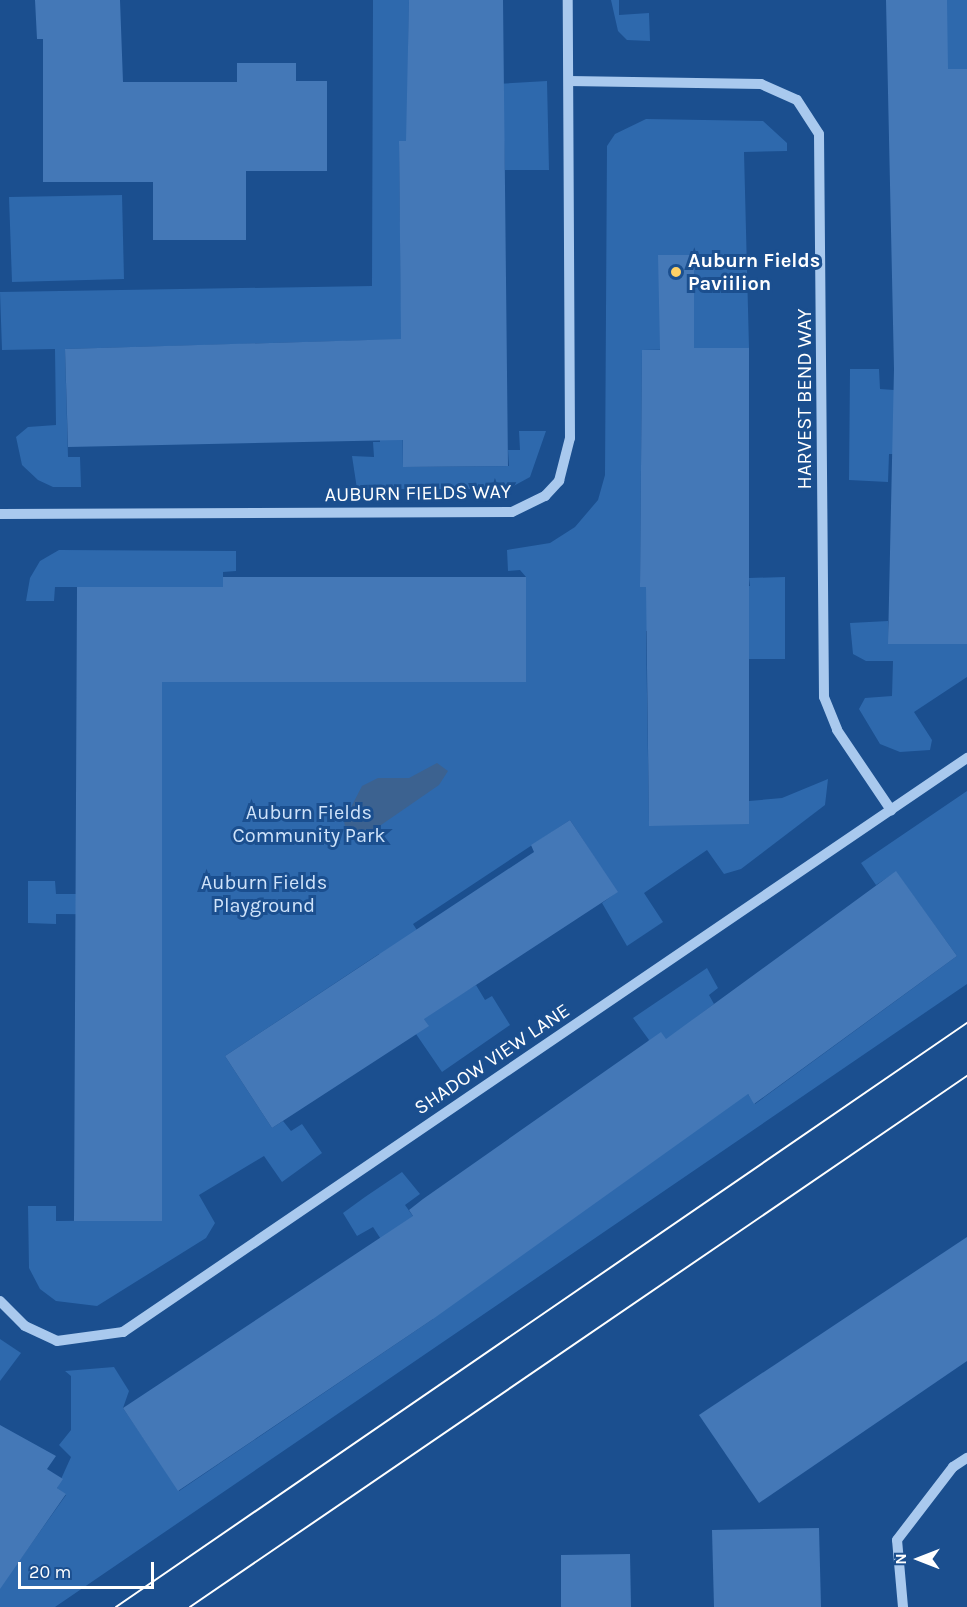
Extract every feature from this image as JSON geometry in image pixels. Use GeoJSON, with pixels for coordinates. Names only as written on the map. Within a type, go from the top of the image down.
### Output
{"type":"FeatureCollection","features":[{"type":"Feature","properties":{"kind":"street","name":"AUBURN FIELDS WAY"},"geometry":{"type":"LineString","coordinates":[[0,514],[512,512],[545,496],[559,481],[570,438],[568,0]]}},
{"type":"Feature","properties":{"kind":"street","name":"HARVEST BEND WAY"},"geometry":{"type":"LineString","coordinates":[[569,81],[761,84],[797,100],[816,126],[821,148],[824,697],[834,724],[891,810]]}},
{"type":"Feature","properties":{"kind":"street","name":"SHADOW VIEW LANE"},"geometry":{"type":"LineString","coordinates":[[0,1301],[25,1326],[74,1342],[123,1332],[967,758]]}},
{"type":"Feature","properties":{"kind":"street"},"geometry":{"type":"LineString","coordinates":[[903,1607],[897,1540],[953,1467],[967,1458]]}},
{"type":"Feature","properties":{"kind":"green space"},"geometry":{"type":"Polygon","coordinates":[[[373,0],[409,0],[408,89],[547,81],[549,170],[505,170],[504,140],[399,142],[403,467],[509,466],[508,450],[520,450],[519,431],[546,431],[530,477],[508,489],[357,489],[352,456],[374,457],[373,442],[380,442],[377,340],[65,349],[68,457],[80,457],[81,487],[53,487],[38,480],[22,465],[16,437],[28,427],[56,425],[55,349],[2,350],[0,292],[372,286],[373,0]]]}},
{"type":"Feature","properties":{"kind":"green space"},"geometry":{"type":"Polygon","coordinates":[[[611,0],[619,0],[619,15],[649,13],[650,41],[627,40],[618,31],[611,0]]]}},
{"type":"Feature","properties":{"kind":"green space"},"geometry":{"type":"Polygon","coordinates":[[[947,0],[967,0],[967,69],[899,70],[937,9],[947,10],[947,0]]]}},
{"type":"Feature","properties":{"kind":"green space"},"geometry":{"type":"Polygon","coordinates":[[[646,119],[763,121],[787,143],[787,151],[744,152],[749,348],[642,350],[640,587],[750,586],[749,578],[785,577],[785,659],[747,659],[747,630],[646,631],[649,822],[749,824],[749,801],[782,798],[828,779],[825,805],[741,869],[724,874],[707,850],[644,893],[663,922],[627,946],[602,903],[617,892],[570,820],[413,924],[459,995],[476,985],[485,1000],[492,996],[510,1025],[442,1072],[416,1034],[428,1025],[379,954],[225,1056],[272,1128],[283,1121],[291,1131],[302,1124],[322,1153],[282,1182],[264,1156],[199,1195],[215,1223],[206,1238],[97,1306],[56,1301],[40,1289],[29,1268],[28,1206],[56,1206],[56,1221],[162,1220],[161,915],[56,914],[56,924],[28,923],[28,881],[55,881],[56,894],[162,894],[161,587],[55,587],[54,601],[26,601],[30,578],[40,561],[59,550],[236,551],[236,571],[223,572],[223,682],[526,577],[520,570],[508,571],[507,550],[550,543],[575,527],[598,500],[605,475],[607,146],[615,134],[646,119]]]}},
{"type":"Feature","properties":{"kind":"green space"},"geometry":{"type":"Polygon","coordinates":[[[122,195],[124,279],[12,282],[9,197],[122,195]]]}},
{"type":"Feature","properties":{"kind":"green space"},"geometry":{"type":"Polygon","coordinates":[[[850,369],[879,369],[880,389],[894,390],[894,402],[967,454],[889,454],[888,482],[849,480],[850,369]]]}},
{"type":"Feature","properties":{"kind":"green space"},"geometry":{"type":"Polygon","coordinates":[[[888,621],[889,644],[967,644],[967,677],[914,712],[932,740],[930,750],[900,752],[880,744],[859,709],[865,698],[892,696],[893,661],[866,661],[853,654],[850,623],[888,621]]]}},
{"type":"Feature","properties":{"kind":"green space"},"geometry":{"type":"Polygon","coordinates":[[[967,791],[967,984],[55,1607],[0,1607],[0,1548],[19,1561],[66,1495],[57,1488],[71,1457],[59,1445],[71,1430],[71,1376],[65,1371],[114,1367],[129,1391],[123,1408],[179,1491],[433,1319],[373,1227],[357,1236],[343,1213],[365,1197],[402,1172],[420,1194],[405,1205],[467,1292],[649,1040],[633,1018],[707,968],[718,988],[709,995],[714,1004],[694,1019],[755,1104],[957,956],[896,872],[876,885],[861,863],[967,791]]]}},
{"type":"Feature","properties":{"kind":"green space"},"geometry":{"type":"Polygon","coordinates":[[[0,1339],[21,1353],[0,1381],[0,1339]]]}},
{"type":"Feature","properties":{"kind":"shaded area"},"geometry":{"type":"Polygon","coordinates":[[[437,763],[448,771],[439,785],[368,834],[347,838],[344,821],[362,786],[378,778],[409,778],[437,763]]]}},
{"type":"Feature","properties":{"kind":"building"},"geometry":{"type":"Polygon","coordinates":[[[35,0],[120,0],[123,82],[237,82],[237,63],[296,63],[296,81],[327,81],[327,171],[246,171],[246,240],[153,240],[153,182],[43,182],[43,39],[37,39],[35,0]]]}},
{"type":"Feature","properties":{"kind":"building"},"geometry":{"type":"Polygon","coordinates":[[[409,0],[503,0],[508,466],[403,467],[403,440],[68,447],[65,349],[401,339],[399,141],[406,141],[409,0]]]}},
{"type":"Feature","properties":{"kind":"building"},"geometry":{"type":"Polygon","coordinates":[[[886,0],[947,0],[948,69],[967,69],[967,644],[888,644],[894,369],[886,0]]]}},
{"type":"Feature","properties":{"kind":"building"},"geometry":{"type":"Polygon","coordinates":[[[658,255],[694,255],[694,348],[749,348],[749,824],[649,826],[646,587],[640,587],[642,350],[660,350],[658,255]]]}},
{"type":"Feature","properties":{"kind":"building"},"geometry":{"type":"Polygon","coordinates":[[[223,577],[526,577],[526,682],[162,682],[162,1221],[74,1221],[77,587],[223,587],[223,577]]]}},
{"type":"Feature","properties":{"kind":"building"},"geometry":{"type":"Polygon","coordinates":[[[570,820],[618,892],[424,1019],[429,1026],[272,1128],[225,1056],[534,852],[531,845],[570,820]]]}},
{"type":"Feature","properties":{"kind":"building"},"geometry":{"type":"Polygon","coordinates":[[[896,871],[957,956],[754,1104],[748,1094],[433,1319],[178,1491],[123,1408],[413,1216],[409,1210],[423,1199],[661,1032],[666,1039],[896,871]]]}},
{"type":"Feature","properties":{"kind":"building"},"geometry":{"type":"Polygon","coordinates":[[[967,1237],[967,1361],[759,1503],[699,1415],[967,1237]]]}},
{"type":"Feature","properties":{"kind":"building"},"geometry":{"type":"Polygon","coordinates":[[[0,1425],[56,1456],[47,1469],[63,1479],[57,1488],[66,1494],[0,1589],[0,1425]]]}},
{"type":"Feature","properties":{"kind":"building"},"geometry":{"type":"Polygon","coordinates":[[[819,1528],[821,1607],[714,1607],[712,1530],[819,1528]]]}},
{"type":"Feature","properties":{"kind":"building"},"geometry":{"type":"Polygon","coordinates":[[[630,1554],[631,1607],[561,1607],[561,1555],[630,1554]]]}},
{"type":"Feature","properties":{"kind":"tram line"},"geometry":{"type":"LineString","coordinates":[[116,1607],[967,1023]]}},
{"type":"Feature","properties":{"kind":"tram line"},"geometry":{"type":"LineString","coordinates":[[190,1607],[967,1076]]}},
{"type":"Feature","properties":{"kind":"place","name":"Auburn Fields Paviilion"},"geometry":{"type":"Point","coordinates":[676,272]}},
{"type":"Feature","properties":{"kind":"park label","name":"Auburn Fields Community Park"},"geometry":{"type":"Point","coordinates":[309,824]}},
{"type":"Feature","properties":{"kind":"park label","name":"Auburn Fields Playground"},"geometry":{"type":"Point","coordinates":[264,894]}}]}
